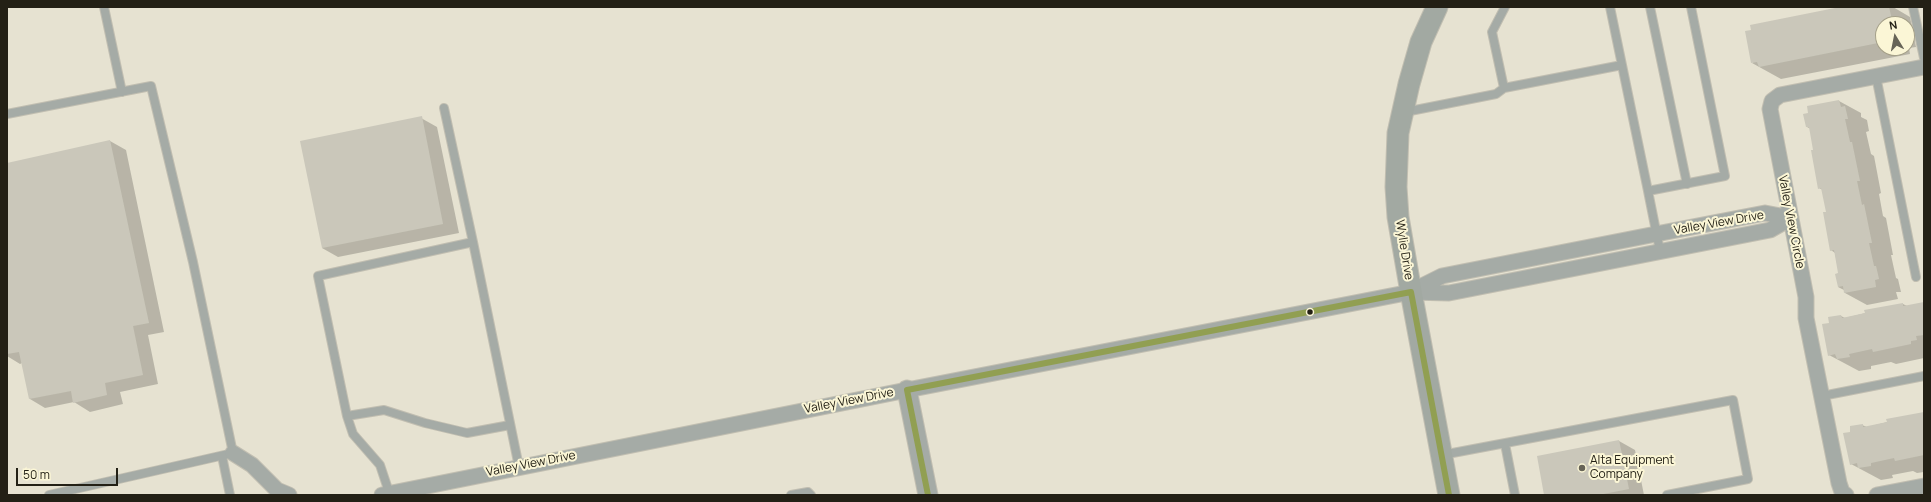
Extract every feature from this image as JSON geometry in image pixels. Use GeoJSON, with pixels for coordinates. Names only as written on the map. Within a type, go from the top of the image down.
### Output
{"type":"FeatureCollection","features":[{"type":"Feature","properties":{"kind":"main road","name":"Wylie Drive"},"geometry":{"type":"LineString","coordinates":[[1437,7],[1421,42],[1398,133],[1396,187],[1398,217],[1449,495]]}},
{"type":"Feature","properties":{"kind":"street","name":"Valley View Circle"},"geometry":{"type":"LineString","coordinates":[[1846,495],[1842,492],[1839,483],[1806,318],[1806,298],[1771,116],[1772,101],[1780,95],[1924,67]]}},
{"type":"Feature","properties":{"kind":"street","name":"Valley View Drive"},"geometry":{"type":"LineString","coordinates":[[1411,292],[1442,276],[1656,234],[1765,213],[1791,218]]}},
{"type":"Feature","properties":{"kind":"street","name":"Valley View Drive"},"geometry":{"type":"LineString","coordinates":[[387,495],[519,466],[1411,292],[1449,294],[1770,230],[1791,218]]}},
{"type":"Feature","properties":{"kind":"street"},"geometry":{"type":"LineString","coordinates":[[907,390],[928,495]]}},
{"type":"Feature","properties":{"kind":"street"},"geometry":{"type":"LineString","coordinates":[[227,454],[252,465],[277,490],[289,495]]}},
{"type":"Feature","properties":{"kind":"street"},"geometry":{"type":"LineString","coordinates":[[1877,495],[1924,486]]}},
{"type":"Feature","properties":{"kind":"lane"},"geometry":{"type":"LineString","coordinates":[[104,7],[122,92]]}},
{"type":"Feature","properties":{"kind":"lane"},"geometry":{"type":"LineString","coordinates":[[1504,88],[1492,32],[1505,7]]}},
{"type":"Feature","properties":{"kind":"lane"},"geometry":{"type":"LineString","coordinates":[[1610,7],[1660,251]]}},
{"type":"Feature","properties":{"kind":"lane"},"geometry":{"type":"LineString","coordinates":[[1650,7],[1686,184]]}},
{"type":"Feature","properties":{"kind":"lane"},"geometry":{"type":"LineString","coordinates":[[1648,191],[1724,176],[1691,7]]}},
{"type":"Feature","properties":{"kind":"lane"},"geometry":{"type":"LineString","coordinates":[[1913,7],[1924,58]]}},
{"type":"Feature","properties":{"kind":"lane"},"geometry":{"type":"LineString","coordinates":[[1403,112],[1496,94],[1504,88],[1622,65]]}},
{"type":"Feature","properties":{"kind":"lane"},"geometry":{"type":"LineString","coordinates":[[1876,76],[1916,277]]}},
{"type":"Feature","properties":{"kind":"lane"},"geometry":{"type":"LineString","coordinates":[[7,114],[150,86],[193,262],[227,454],[230,495]]}},
{"type":"Feature","properties":{"kind":"lane"},"geometry":{"type":"LineString","coordinates":[[444,108],[519,466]]}},
{"type":"Feature","properties":{"kind":"lane"},"geometry":{"type":"LineString","coordinates":[[387,495],[380,465],[353,434],[347,416],[318,276],[473,242]]}},
{"type":"Feature","properties":{"kind":"lane"},"geometry":{"type":"LineString","coordinates":[[1822,396],[1924,376]]}},
{"type":"Feature","properties":{"kind":"lane"},"geometry":{"type":"LineString","coordinates":[[1441,455],[1733,400],[1748,479],[1667,495]]}},
{"type":"Feature","properties":{"kind":"lane"},"geometry":{"type":"LineString","coordinates":[[347,416],[384,410],[424,423],[467,433],[510,425]]}},
{"type":"Feature","properties":{"kind":"lane"},"geometry":{"type":"LineString","coordinates":[[1505,444],[1515,495]]}},
{"type":"Feature","properties":{"kind":"lane"},"geometry":{"type":"LineString","coordinates":[[48,495],[227,454]]}},
{"type":"Feature","properties":{"kind":"lane"},"geometry":{"type":"LineString","coordinates":[[791,495],[808,492],[811,495]]}},
{"type":"Feature","properties":{"kind":"building"},"geometry":{"type":"Polygon","coordinates":[[[1840,7],[1889,7],[1891,16],[1875,16],[1875,44],[1759,67],[1757,62],[1751,63],[1745,31],[1751,30],[1750,25],[1840,7]]]}},
{"type":"Feature","properties":{"kind":"building"},"geometry":{"type":"Polygon","coordinates":[[[1839,100],[1841,107],[1845,106],[1848,119],[1845,119],[1850,142],[1852,142],[1860,181],[1857,181],[1862,205],[1864,204],[1872,243],[1869,243],[1874,266],[1876,266],[1879,279],[1875,280],[1876,287],[1844,293],[1843,286],[1838,287],[1835,274],[1838,273],[1834,250],[1830,251],[1823,212],[1826,212],[1821,188],[1818,189],[1811,150],[1813,150],[1809,127],[1806,127],[1803,114],[1808,113],[1807,106],[1839,100]]]}},
{"type":"Feature","properties":{"kind":"building"},"geometry":{"type":"Polygon","coordinates":[[[422,116],[443,224],[322,248],[300,141],[422,116]]]}},
{"type":"Feature","properties":{"kind":"building"},"geometry":{"type":"Polygon","coordinates":[[[110,140],[149,323],[133,326],[143,375],[105,383],[107,395],[73,403],[71,391],[29,399],[19,352],[7,354],[7,163],[110,140]]]}},
{"type":"Feature","properties":{"kind":"building"},"geometry":{"type":"Polygon","coordinates":[[[1924,302],[1924,335],[1916,336],[1917,340],[1911,341],[1911,344],[1873,352],[1872,349],[1849,354],[1850,357],[1837,359],[1835,354],[1828,356],[1822,324],[1829,323],[1828,317],[1841,315],[1842,318],[1865,313],[1864,310],[1903,303],[1903,306],[1924,302]]]}},
{"type":"Feature","properties":{"kind":"building"},"geometry":{"type":"Polygon","coordinates":[[[1924,412],[1924,455],[1895,461],[1894,458],[1871,463],[1871,466],[1858,468],[1857,463],[1850,465],[1843,433],[1850,432],[1850,426],[1863,424],[1863,427],[1887,422],[1886,419],[1924,412]]]}},
{"type":"Feature","properties":{"kind":"building","name":"Alta Equipment Company"},"geometry":{"type":"Polygon","coordinates":[[[1619,440],[1629,489],[1598,495],[1544,495],[1537,456],[1619,440]]]}},
{"type":"Feature","properties":{"kind":"transit line"},"geometry":{"type":"LineString","coordinates":[[1411,292],[1449,495]]}},
{"type":"Feature","properties":{"kind":"transit line"},"geometry":{"type":"LineString","coordinates":[[907,390],[1411,292]]}},
{"type":"Feature","properties":{"kind":"transit line"},"geometry":{"type":"LineString","coordinates":[[907,390],[928,495]]}},
{"type":"Feature","properties":{"kind":"place","name":"Alta Equipment Company"},"geometry":{"type":"Point","coordinates":[1582,468]}}]}
